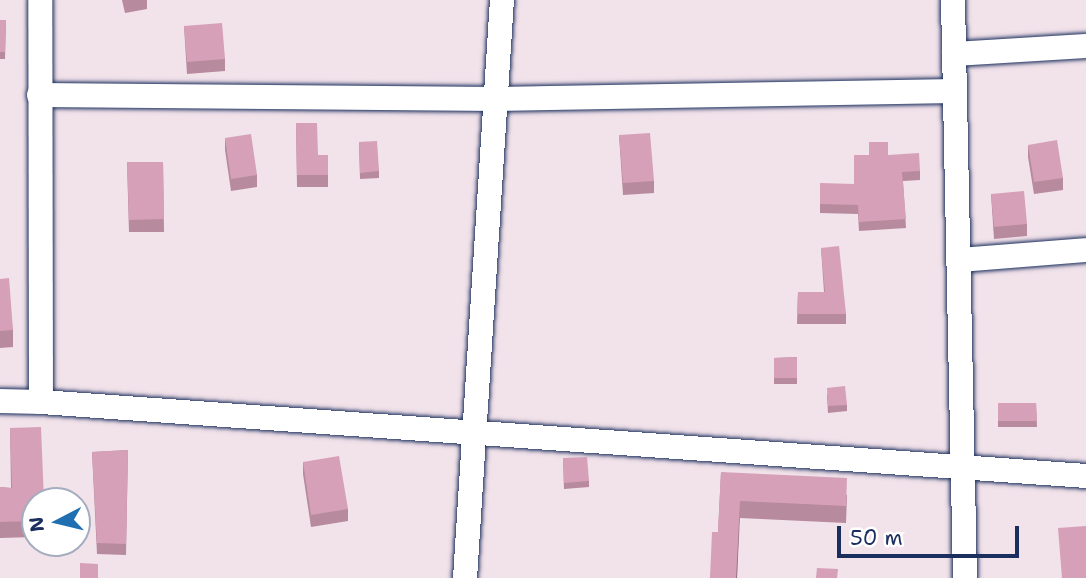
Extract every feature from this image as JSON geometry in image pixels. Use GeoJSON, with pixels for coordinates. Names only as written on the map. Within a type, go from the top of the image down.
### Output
{"type":"FeatureCollection","features":[{"type":"Feature","properties":{"kind":"street"},"geometry":{"type":"LineString","coordinates":[[40,0],[41,402]]}},
{"type":"Feature","properties":{"kind":"street"},"geometry":{"type":"LineString","coordinates":[[465,578],[477,431],[502,0]]}},
{"type":"Feature","properties":{"kind":"street"},"geometry":{"type":"LineString","coordinates":[[953,0],[965,578]]}},
{"type":"Feature","properties":{"kind":"street"},"geometry":{"type":"LineString","coordinates":[[954,54],[1086,46]]}},
{"type":"Feature","properties":{"kind":"street"},"geometry":{"type":"LineString","coordinates":[[39,95],[496,99],[955,91]]}},
{"type":"Feature","properties":{"kind":"street"},"geometry":{"type":"LineString","coordinates":[[959,260],[1086,250]]}},
{"type":"Feature","properties":{"kind":"street"},"geometry":{"type":"LineString","coordinates":[[0,401],[477,431],[1086,476]]}},
{"type":"Feature","properties":{"kind":"building"},"geometry":{"type":"Polygon","coordinates":[[[0,20],[6,20],[5,52],[0,52],[0,20]]]}},
{"type":"Feature","properties":{"kind":"building"},"geometry":{"type":"Polygon","coordinates":[[[222,23],[225,59],[187,62],[184,26],[222,23]]]}},
{"type":"Feature","properties":{"kind":"building"},"geometry":{"type":"Polygon","coordinates":[[[296,123],[317,123],[318,155],[328,155],[328,175],[297,175],[296,123]]]}},
{"type":"Feature","properties":{"kind":"building"},"geometry":{"type":"Polygon","coordinates":[[[650,133],[654,181],[623,183],[619,135],[650,133]]]}},
{"type":"Feature","properties":{"kind":"building"},"geometry":{"type":"Polygon","coordinates":[[[251,134],[257,175],[231,179],[225,138],[251,134]]]}},
{"type":"Feature","properties":{"kind":"building"},"geometry":{"type":"Polygon","coordinates":[[[1057,140],[1063,178],[1034,182],[1028,145],[1057,140]]]}},
{"type":"Feature","properties":{"kind":"building"},"geometry":{"type":"Polygon","coordinates":[[[377,141],[379,171],[360,173],[359,142],[377,141]]]}},
{"type":"Feature","properties":{"kind":"building"},"geometry":{"type":"Polygon","coordinates":[[[869,142],[888,142],[888,155],[919,153],[920,171],[902,172],[906,219],[859,222],[858,205],[820,204],[820,183],[854,184],[854,155],[869,155],[869,142]]]}},
{"type":"Feature","properties":{"kind":"building"},"geometry":{"type":"Polygon","coordinates":[[[127,162],[163,162],[164,219],[129,220],[127,162]]]}},
{"type":"Feature","properties":{"kind":"building"},"geometry":{"type":"Polygon","coordinates":[[[1024,191],[1027,224],[994,227],[991,194],[1024,191]]]}},
{"type":"Feature","properties":{"kind":"building"},"geometry":{"type":"Polygon","coordinates":[[[839,246],[846,314],[797,314],[798,292],[825,292],[821,248],[839,246]]]}},
{"type":"Feature","properties":{"kind":"building"},"geometry":{"type":"Polygon","coordinates":[[[9,278],[13,330],[0,331],[0,279],[9,278]]]}},
{"type":"Feature","properties":{"kind":"building"},"geometry":{"type":"Polygon","coordinates":[[[797,357],[797,378],[774,378],[774,358],[797,357]]]}},
{"type":"Feature","properties":{"kind":"building"},"geometry":{"type":"Polygon","coordinates":[[[845,386],[847,405],[828,406],[827,388],[845,386]]]}},
{"type":"Feature","properties":{"kind":"building"},"geometry":{"type":"Polygon","coordinates":[[[998,403],[1036,403],[1037,421],[998,421],[998,403]]]}},
{"type":"Feature","properties":{"kind":"building"},"geometry":{"type":"Polygon","coordinates":[[[41,427],[43,487],[21,487],[21,521],[0,522],[0,487],[12,488],[10,428],[41,427]]]}},
{"type":"Feature","properties":{"kind":"building"},"geometry":{"type":"Polygon","coordinates":[[[128,450],[126,544],[97,543],[92,452],[128,450]]]}},
{"type":"Feature","properties":{"kind":"building"},"geometry":{"type":"Polygon","coordinates":[[[339,456],[348,509],[311,515],[303,462],[339,456]]]}},
{"type":"Feature","properties":{"kind":"building"},"geometry":{"type":"Polygon","coordinates":[[[587,457],[589,481],[564,483],[563,458],[587,457]]]}},
{"type":"Feature","properties":{"kind":"building"},"geometry":{"type":"Polygon","coordinates":[[[721,472],[847,478],[846,506],[740,501],[736,578],[710,578],[712,532],[718,532],[721,472]]]}},
{"type":"Feature","properties":{"kind":"building"},"geometry":{"type":"Polygon","coordinates":[[[1086,526],[1086,578],[1062,578],[1058,528],[1086,526]]]}},
{"type":"Feature","properties":{"kind":"building"},"geometry":{"type":"Polygon","coordinates":[[[80,563],[98,564],[98,578],[80,578],[80,563]]]}},
{"type":"Feature","properties":{"kind":"building"},"geometry":{"type":"Polygon","coordinates":[[[817,568],[838,569],[837,578],[816,578],[817,568]]]}}]}
